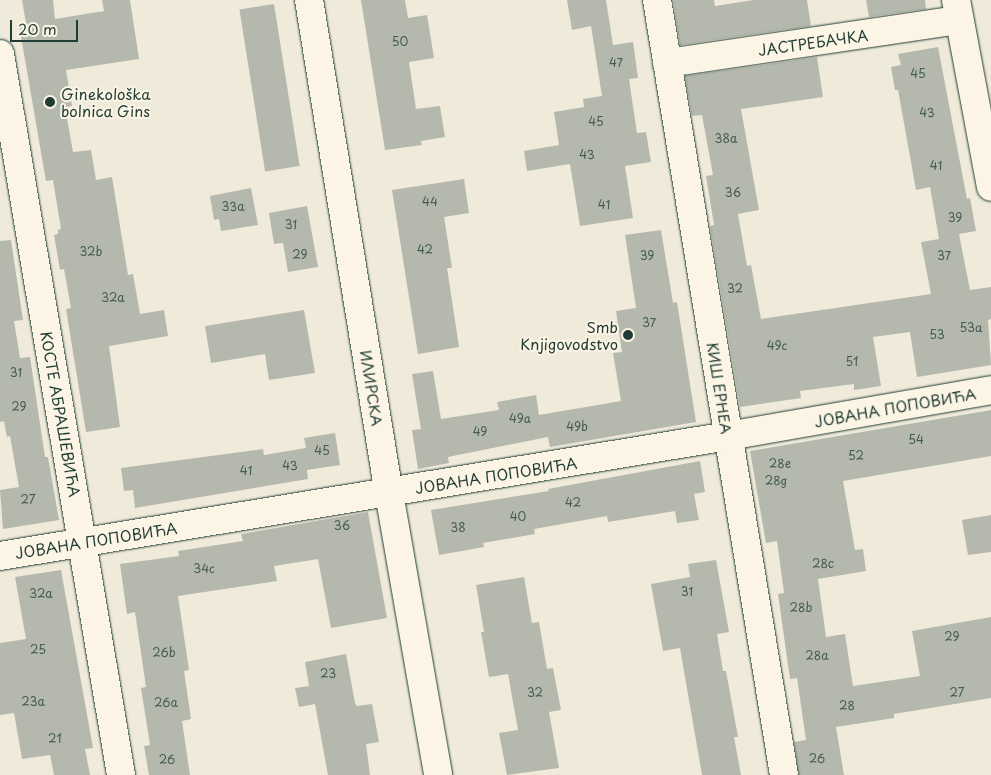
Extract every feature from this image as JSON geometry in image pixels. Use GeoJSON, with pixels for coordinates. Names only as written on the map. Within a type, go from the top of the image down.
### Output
{"type":"FeatureCollection","features":[{"type":"Feature","properties":{"kind":"street","name":"ИЛИРСКА"},"geometry":{"type":"LineString","coordinates":[[309,0],[389,493],[438,775]]}},
{"type":"Feature","properties":{"kind":"street","name":"КИШ ЕРНЕА"},"geometry":{"type":"LineString","coordinates":[[657,0],[784,775]]}},
{"type":"Feature","properties":{"kind":"street","name":"ЈАСТРЕБАЧКА"},"geometry":{"type":"LineString","coordinates":[[667,63],[958,10],[991,187]]}},
{"type":"Feature","properties":{"kind":"street","name":"КОСТЕ АБРАШЕВИЋА"},"geometry":{"type":"LineString","coordinates":[[0,54],[121,775]]}},
{"type":"Feature","properties":{"kind":"street","name":"ЈОВАНА ПОПОВИЋА"},"geometry":{"type":"LineString","coordinates":[[0,556],[389,493],[991,390]]}},
{"type":"Feature","properties":{"kind":"building"},"geometry":{"type":"Polygon","coordinates":[[[22,0],[53,0],[55,19],[104,11],[102,0],[130,0],[139,59],[66,70],[72,106],[65,107],[73,152],[91,150],[96,180],[112,177],[128,275],[133,274],[140,314],[164,310],[168,336],[109,346],[120,427],[86,432],[66,309],[71,308],[64,269],[60,270],[54,235],[58,234],[58,230],[61,229],[53,180],[46,181],[19,25],[26,23],[22,0]]]}},
{"type":"Feature","properties":{"kind":"building"},"geometry":{"type":"Polygon","coordinates":[[[361,0],[405,0],[408,18],[427,15],[434,58],[409,62],[416,109],[440,106],[445,137],[421,141],[422,145],[385,150],[361,0]]]}},
{"type":"Feature","properties":{"kind":"building"},"geometry":{"type":"Polygon","coordinates":[[[567,0],[606,0],[613,45],[633,42],[638,78],[629,79],[637,133],[646,132],[651,162],[625,166],[633,218],[580,226],[570,164],[527,171],[524,151],[559,145],[554,112],[584,107],[583,99],[602,96],[591,26],[572,30],[567,0]]]}},
{"type":"Feature","properties":{"kind":"building"},"geometry":{"type":"Polygon","coordinates":[[[673,0],[714,0],[715,6],[754,0],[807,0],[811,26],[680,45],[673,0]]]}},
{"type":"Feature","properties":{"kind":"building"},"geometry":{"type":"Polygon","coordinates":[[[866,0],[925,0],[926,9],[869,17],[866,0]]]}},
{"type":"Feature","properties":{"kind":"building"},"geometry":{"type":"Polygon","coordinates":[[[274,4],[300,166],[265,171],[239,9],[274,4]]]}},
{"type":"Feature","properties":{"kind":"building"},"geometry":{"type":"Polygon","coordinates":[[[938,47],[967,199],[970,198],[976,231],[959,234],[970,290],[991,287],[991,319],[988,320],[991,365],[917,377],[910,332],[873,337],[881,386],[854,390],[854,384],[800,391],[801,398],[740,407],[710,226],[714,225],[706,176],[713,175],[702,115],[692,116],[685,76],[817,57],[823,97],[741,109],[759,210],[738,214],[747,266],[751,265],[761,319],[931,294],[921,242],[939,239],[930,187],[916,190],[898,90],[895,90],[891,67],[901,65],[898,54],[938,47]]]}},
{"type":"Feature","properties":{"kind":"building"},"geometry":{"type":"Polygon","coordinates":[[[464,179],[469,213],[444,217],[452,268],[447,268],[459,347],[418,354],[392,190],[464,179]]]}},
{"type":"Feature","properties":{"kind":"building"},"geometry":{"type":"Polygon","coordinates":[[[251,188],[258,225],[221,231],[219,219],[214,220],[210,196],[251,188]]]}},
{"type":"Feature","properties":{"kind":"building"},"geometry":{"type":"Polygon","coordinates":[[[307,206],[318,267],[288,272],[283,243],[274,244],[269,213],[307,206]]]}},
{"type":"Feature","properties":{"kind":"building"},"geometry":{"type":"Polygon","coordinates":[[[661,230],[673,303],[677,302],[696,422],[550,447],[548,437],[448,457],[449,463],[418,469],[412,430],[421,429],[412,374],[433,371],[441,419],[499,410],[497,402],[536,395],[539,415],[621,401],[613,353],[622,352],[616,311],[636,308],[625,235],[661,230]]]}},
{"type":"Feature","properties":{"kind":"building"},"geometry":{"type":"Polygon","coordinates":[[[11,240],[23,320],[14,321],[20,358],[30,357],[45,457],[48,457],[59,520],[3,529],[0,490],[19,487],[10,436],[7,437],[4,421],[0,422],[0,241],[11,240]]]}},
{"type":"Feature","properties":{"kind":"building"},"geometry":{"type":"Polygon","coordinates":[[[304,310],[315,373],[269,380],[265,354],[211,363],[205,326],[304,310]]]}},
{"type":"Feature","properties":{"kind":"building"},"geometry":{"type":"Polygon","coordinates":[[[991,410],[991,456],[843,481],[855,550],[863,549],[866,571],[818,579],[826,637],[845,634],[853,686],[920,676],[912,631],[991,617],[991,698],[894,714],[894,718],[836,727],[844,775],[799,775],[794,742],[806,740],[797,678],[790,679],[778,594],[784,593],[777,541],[766,543],[750,451],[991,410]]]}},
{"type":"Feature","properties":{"kind":"building"},"geometry":{"type":"Polygon","coordinates":[[[335,433],[340,465],[307,470],[308,479],[135,508],[133,490],[124,491],[121,468],[263,449],[264,455],[306,448],[304,438],[335,433]]]}},
{"type":"Feature","properties":{"kind":"building"},"geometry":{"type":"Polygon","coordinates":[[[700,461],[705,492],[694,494],[699,520],[677,523],[675,511],[608,522],[607,516],[534,529],[535,534],[483,543],[484,547],[439,555],[431,510],[549,491],[548,489],[700,461]]]}},
{"type":"Feature","properties":{"kind":"building"},"geometry":{"type":"Polygon","coordinates":[[[368,512],[387,618],[331,628],[318,559],[274,566],[277,581],[178,596],[189,670],[184,671],[191,719],[182,721],[190,775],[149,775],[144,746],[150,745],[141,688],[146,687],[135,612],[127,614],[120,564],[179,556],[178,551],[243,541],[241,534],[368,512]]]}},
{"type":"Feature","properties":{"kind":"building"},"geometry":{"type":"Polygon","coordinates":[[[991,515],[991,552],[968,555],[962,520],[991,515]]]}},
{"type":"Feature","properties":{"kind":"building"},"geometry":{"type":"Polygon","coordinates":[[[716,560],[729,632],[717,634],[723,671],[726,671],[738,737],[734,737],[741,775],[702,775],[680,648],[663,651],[651,584],[690,577],[688,564],[716,560]]]}},
{"type":"Feature","properties":{"kind":"building"},"geometry":{"type":"Polygon","coordinates":[[[61,570],[93,748],[85,749],[90,775],[54,775],[50,755],[22,759],[14,713],[0,715],[0,643],[26,639],[15,577],[61,570]]]}},
{"type":"Feature","properties":{"kind":"building"},"geometry":{"type":"Polygon","coordinates":[[[524,577],[532,623],[539,622],[547,669],[553,668],[561,710],[549,712],[559,768],[507,775],[499,733],[518,730],[508,674],[489,677],[481,632],[484,632],[476,585],[524,577]]]}},
{"type":"Feature","properties":{"kind":"building"},"geometry":{"type":"Polygon","coordinates":[[[346,654],[355,703],[357,706],[372,704],[379,742],[366,744],[370,775],[328,775],[315,704],[299,707],[295,688],[309,686],[305,662],[346,654]]]}},
{"type":"Feature","properties":{"kind":"place","name":"Ginekološka bolnica Gins"},"geometry":{"type":"Point","coordinates":[50,102]}},
{"type":"Feature","properties":{"kind":"place","name":"Smb Knjigovodstvo"},"geometry":{"type":"Point","coordinates":[628,335]}}]}
